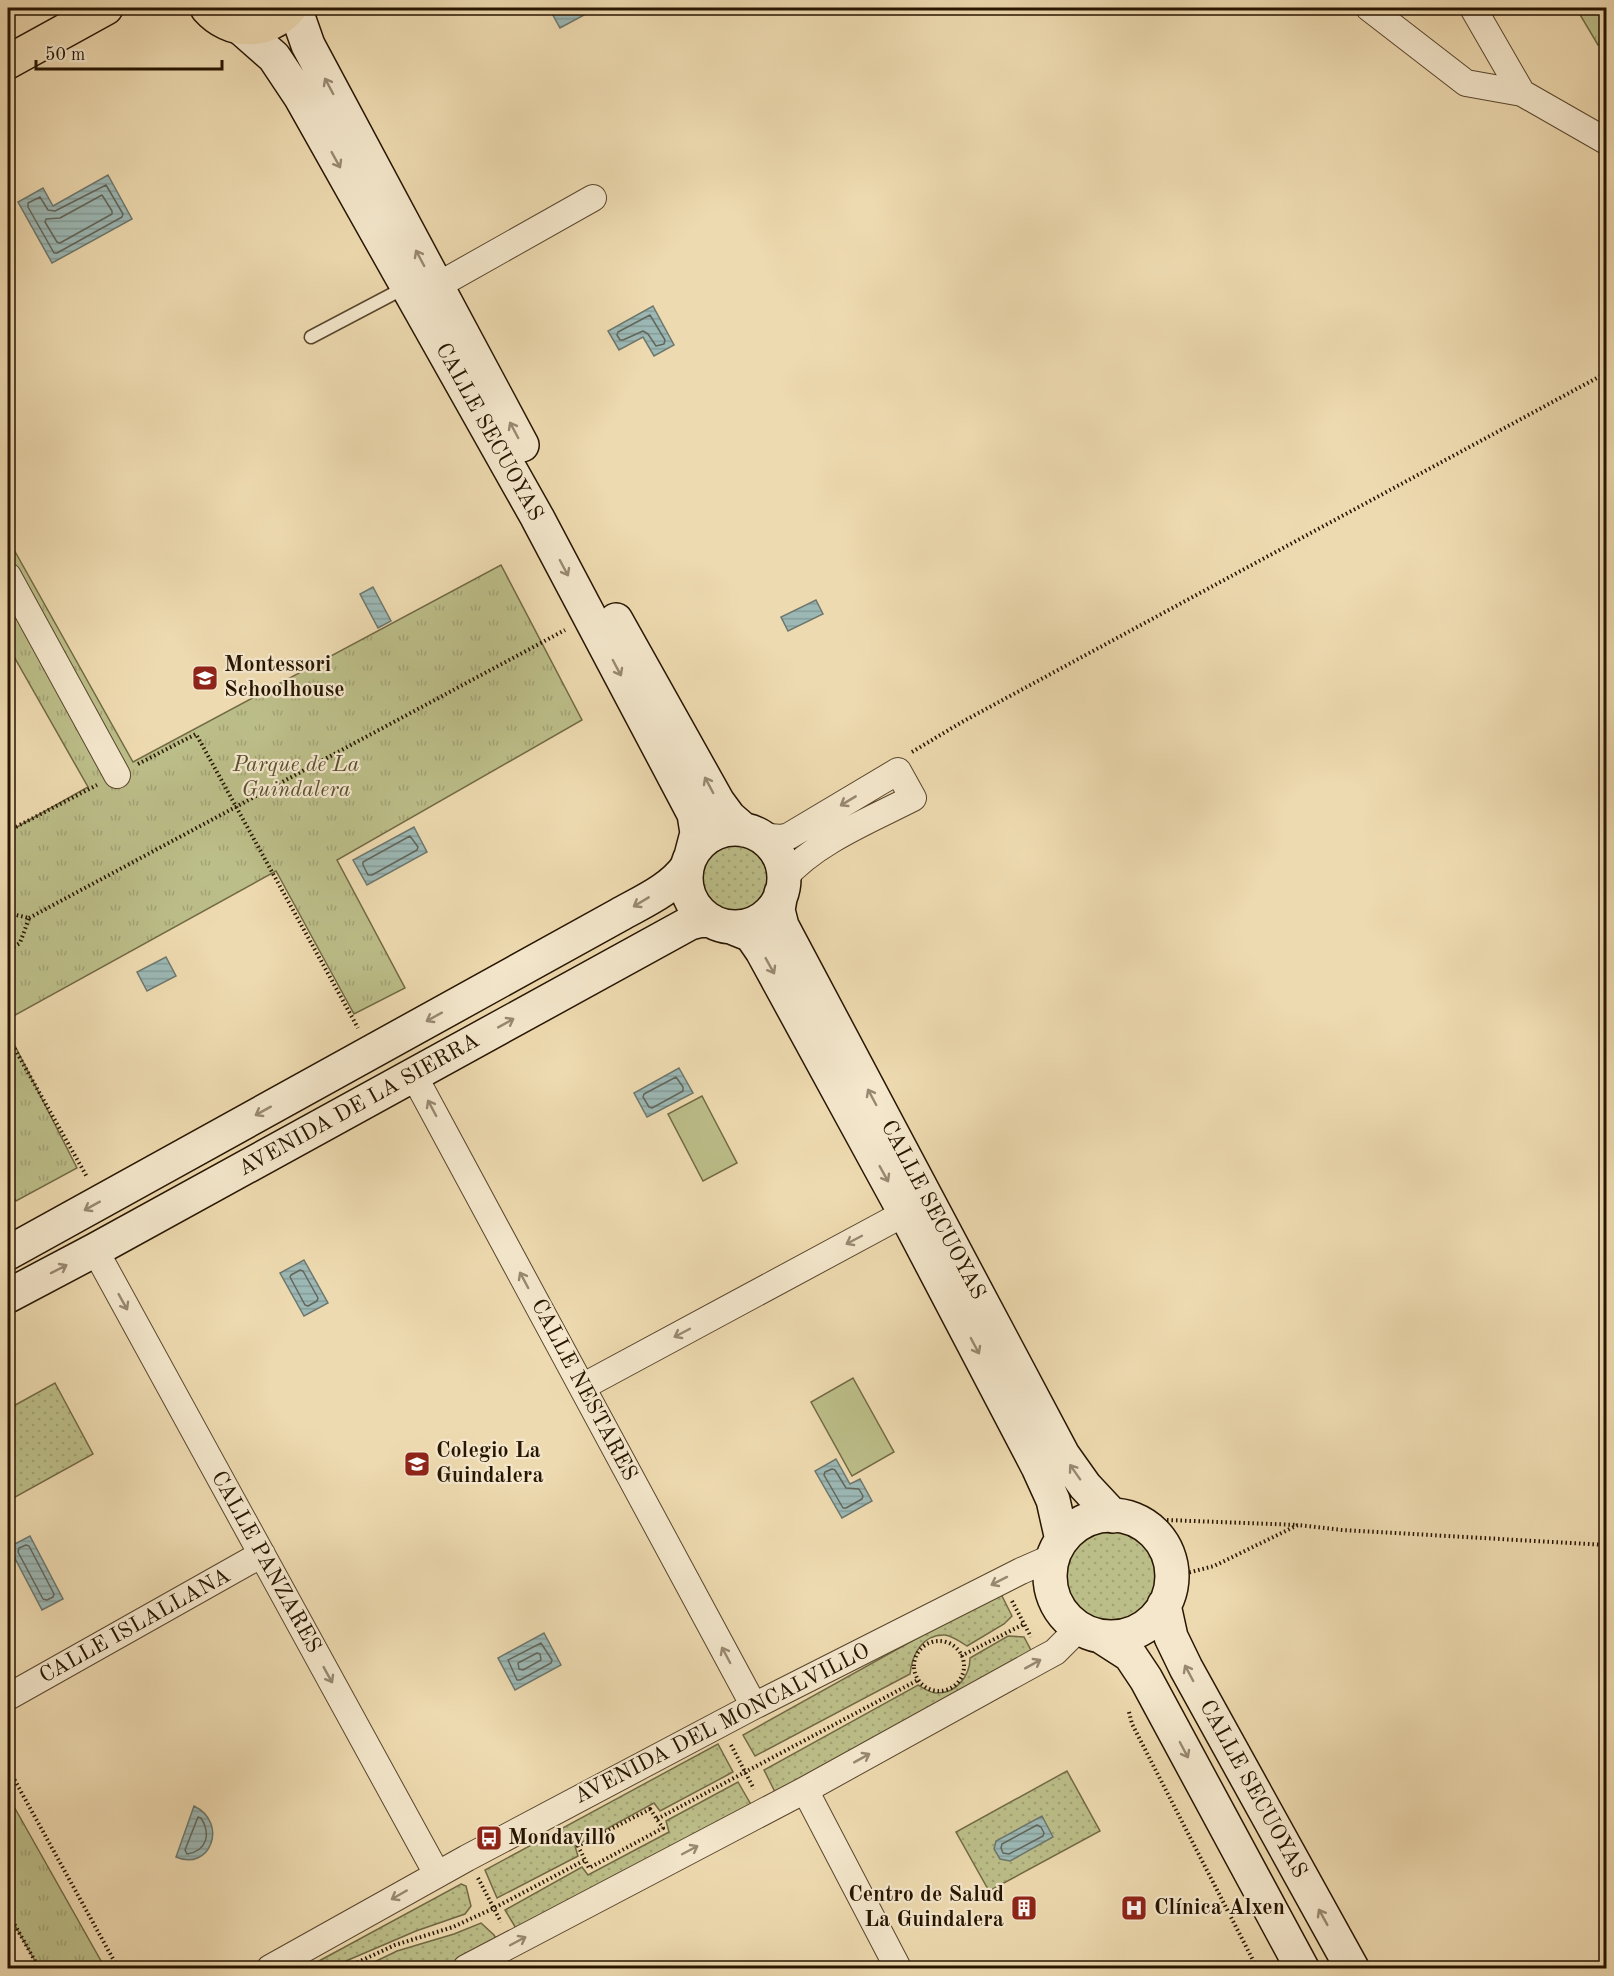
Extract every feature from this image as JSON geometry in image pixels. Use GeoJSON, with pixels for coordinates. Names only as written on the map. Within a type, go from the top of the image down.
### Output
{"type":"FeatureCollection","features":[{"type":"Feature","properties":{"kind":"main road"},"geometry":{"type":"LineString","coordinates":[[8,37],[64,8]]}},
{"type":"Feature","properties":{"kind":"main road"},"geometry":{"type":"LineString","coordinates":[[8,62],[106,8]]}},
{"type":"Feature","properties":{"kind":"main road"},"geometry":{"type":"LineString","coordinates":[[207,8],[214,16],[227,24],[241,28],[256,28],[271,24],[290,8]]}},
{"type":"Feature","properties":{"kind":"main road","name":"CALLE SECUOYAS"},"geometry":{"type":"LineString","coordinates":[[295,8],[308,45],[421,287],[537,517],[694,814],[697,833],[689,861]]}},
{"type":"Feature","properties":{"kind":"main road","name":"CALLE SECUOYAS"},"geometry":{"type":"LineString","coordinates":[[241,28],[274,57],[300,96],[421,287],[590,572],[718,802],[729,817],[752,833]]}},
{"type":"Feature","properties":{"kind":"main road"},"geometry":{"type":"LineString","coordinates":[[728,829],[752,833],[773,847],[781,862],[783,886],[774,908],[762,919],[747,925],[721,924],[699,911],[690,898],[686,883],[689,861],[700,843],[713,834],[728,829]]}},
{"type":"Feature","properties":{"kind":"main road","name":"AVENIDA DE LA SIERRA"},"geometry":{"type":"LineString","coordinates":[[8,1253],[640,903],[680,877],[689,861]]}},
{"type":"Feature","properties":{"kind":"main road","name":"CALLE SECUOYAS"},"geometry":{"type":"LineString","coordinates":[[783,886],[778,910],[782,926],[939,1223],[1064,1455],[1084,1486],[1122,1517]]}},
{"type":"Feature","properties":{"kind":"main road","name":"AVENIDA DE LA SIERRA"},"geometry":{"type":"LineString","coordinates":[[8,1296],[690,923],[702,920],[721,924]]}},
{"type":"Feature","properties":{"kind":"main road","name":"CALLE SECUOYAS"},"geometry":{"type":"LineString","coordinates":[[721,924],[751,935],[762,951],[905,1213],[1038,1467],[1055,1508],[1057,1549]]}},
{"type":"Feature","properties":{"kind":"main road"},"geometry":{"type":"LineString","coordinates":[[1122,1517],[1148,1528],[1161,1541],[1169,1558],[1168,1591],[1153,1620],[1138,1631],[1121,1637],[1091,1633],[1064,1615],[1053,1598],[1050,1577],[1057,1549],[1076,1526],[1094,1518],[1122,1517]]}},
{"type":"Feature","properties":{"kind":"main road","name":"CALLE SECUOYAS"},"geometry":{"type":"LineString","coordinates":[[1168,1591],[1171,1637],[1186,1668],[1352,1968]]}},
{"type":"Feature","properties":{"kind":"main road","name":"CALLE SECUOYAS"},"geometry":{"type":"LineString","coordinates":[[1091,1633],[1130,1655],[1146,1678],[1302,1968]]}},
{"type":"Feature","properties":{"kind":"street"},"geometry":{"type":"LineString","coordinates":[[1369,8],[1466,83],[1522,93],[1606,141]]}},
{"type":"Feature","properties":{"kind":"street"},"geometry":{"type":"LineString","coordinates":[[1473,8],[1522,93]]}},
{"type":"Feature","properties":{"kind":"street"},"geometry":{"type":"LineString","coordinates":[[421,287],[593,198]]}},
{"type":"Feature","properties":{"kind":"street"},"geometry":{"type":"LineString","coordinates":[[8,576],[117,775]]}},
{"type":"Feature","properties":{"kind":"street"},"geometry":{"type":"LineString","coordinates":[[752,833],[781,838],[789,836],[902,763],[912,798],[846,833],[797,864],[783,886]]}},
{"type":"Feature","properties":{"kind":"street","name":"CALLE NESTARES"},"geometry":{"type":"LineString","coordinates":[[413,1074],[754,1706]]}},
{"type":"Feature","properties":{"kind":"street"},"geometry":{"type":"LineString","coordinates":[[582,1387],[905,1213]]}},
{"type":"Feature","properties":{"kind":"street","name":"CALLE PANZARES"},"geometry":{"type":"LineString","coordinates":[[95,1250],[437,1874]]}},
{"type":"Feature","properties":{"kind":"street","name":"AVENIDA DEL MONCALVILLO"},"geometry":{"type":"LineString","coordinates":[[270,1968],[467,1857],[754,1706],[1002,1580],[1057,1549]]}},
{"type":"Feature","properties":{"kind":"street","name":"CALLE ISLALLANA"},"geometry":{"type":"LineString","coordinates":[[8,1697],[262,1554]]}},
{"type":"Feature","properties":{"kind":"street"},"geometry":{"type":"LineString","coordinates":[[477,1966],[513,1944],[805,1790],[1091,1633]]}},
{"type":"Feature","properties":{"kind":"street"},"geometry":{"type":"LineString","coordinates":[[805,1790],[898,1968]]}},
{"type":"Feature","properties":{"kind":"lane"},"geometry":{"type":"LineString","coordinates":[[311,337],[421,287]]}},
{"type":"Feature","properties":{"kind":"path"},"geometry":{"type":"LineString","coordinates":[[902,763],[993,705],[1606,373]]}},
{"type":"Feature","properties":{"kind":"path"},"geometry":{"type":"LineString","coordinates":[[8,913],[29,918],[590,617]]}},
{"type":"Feature","properties":{"kind":"path"},"geometry":{"type":"LineString","coordinates":[[8,831],[195,734],[371,1052]]}},
{"type":"Feature","properties":{"kind":"path"},"geometry":{"type":"LineString","coordinates":[[8,950],[20,943],[29,918]]}},
{"type":"Feature","properties":{"kind":"path"},"geometry":{"type":"LineString","coordinates":[[8,1037],[101,1201]]}},
{"type":"Feature","properties":{"kind":"path"},"geometry":{"type":"LineString","coordinates":[[1122,1517],[1298,1525],[1342,1530],[1606,1545]]}},
{"type":"Feature","properties":{"kind":"path"},"geometry":{"type":"LineString","coordinates":[[1168,1591],[1298,1525]]}},
{"type":"Feature","properties":{"kind":"path"},"geometry":{"type":"LineString","coordinates":[[1002,1580],[1042,1659]]}},
{"type":"Feature","properties":{"kind":"path"},"geometry":{"type":"LineString","coordinates":[[961,1656],[1024,1624]]}},
{"type":"Feature","properties":{"kind":"path"},"geometry":{"type":"LineString","coordinates":[[937,1641],[953,1645],[961,1656],[964,1666],[962,1674],[953,1686],[946,1689],[930,1689],[918,1680],[914,1663],[921,1648],[937,1641]]}},
{"type":"Feature","properties":{"kind":"path"},"geometry":{"type":"LineString","coordinates":[[657,1819],[918,1680]]}},
{"type":"Feature","properties":{"kind":"path"},"geometry":{"type":"LineString","coordinates":[[720,1724],[765,1811]]}},
{"type":"Feature","properties":{"kind":"path"},"geometry":{"type":"LineString","coordinates":[[8,1768],[118,1968]]}},
{"type":"Feature","properties":{"kind":"path"},"geometry":{"type":"LineString","coordinates":[[651,1809],[657,1819],[663,1828],[589,1868],[578,1846],[651,1809]]}},
{"type":"Feature","properties":{"kind":"path"},"geometry":{"type":"LineString","coordinates":[[467,1857],[513,1944]]}},
{"type":"Feature","properties":{"kind":"path"},"geometry":{"type":"LineString","coordinates":[[345,1968],[395,1945],[453,1927],[585,1860]]}},
{"type":"Feature","properties":{"kind":"path"},"geometry":{"type":"LineString","coordinates":[[8,1913],[39,1968]]}},
{"type":"Feature","properties":{"kind":"green space"},"geometry":{"type":"Polygon","coordinates":[[[1576,8],[1606,8],[1606,40],[1598,45],[1576,8]]]}},
{"type":"Feature","properties":{"kind":"green space","name":"Parque de La Guindalera"},"geometry":{"type":"Polygon","coordinates":[[[8,539],[133,762],[501,565],[582,720],[337,860],[405,988],[354,1014],[276,871],[8,1019],[8,832],[88,787],[8,646],[8,539]]]}},
{"type":"Feature","properties":{"kind":"green space"},"geometry":{"type":"Polygon","coordinates":[[[733,835],[761,841],[772,851],[779,864],[782,878],[762,915],[749,921],[709,911],[699,900],[695,886],[694,872],[707,846],[720,838],[733,835]]]}},
{"type":"Feature","properties":{"kind":"green space"},"geometry":{"type":"Polygon","coordinates":[[[8,1032],[77,1168],[16,1201],[8,1186],[8,1032]]]}},
{"type":"Feature","properties":{"kind":"green space"},"geometry":{"type":"Polygon","coordinates":[[[702,1096],[737,1163],[703,1181],[668,1114],[702,1096]]]}},
{"type":"Feature","properties":{"kind":"green space"},"geometry":{"type":"Polygon","coordinates":[[[853,1378],[894,1452],[852,1476],[811,1402],[853,1378]]]}},
{"type":"Feature","properties":{"kind":"green space"},"geometry":{"type":"Polygon","coordinates":[[[55,1383],[93,1454],[8,1501],[8,1409],[55,1383]]]}},
{"type":"Feature","properties":{"kind":"green space"},"geometry":{"type":"Polygon","coordinates":[[[1111,1523],[1132,1527],[1149,1539],[1161,1556],[1165,1577],[1161,1598],[1149,1615],[1132,1627],[1111,1631],[1090,1627],[1073,1615],[1061,1598],[1057,1577],[1061,1556],[1073,1539],[1090,1527],[1111,1523]]]}},
{"type":"Feature","properties":{"kind":"green space"},"geometry":{"type":"Polygon","coordinates":[[[1000,1592],[1012,1616],[1004,1624],[967,1646],[945,1635],[930,1638],[916,1653],[910,1674],[755,1756],[743,1735],[1000,1592]]]}},
{"type":"Feature","properties":{"kind":"green space"},"geometry":{"type":"Polygon","coordinates":[[[1008,1636],[1024,1637],[1034,1656],[777,1796],[764,1770],[918,1685],[934,1693],[943,1693],[956,1687],[968,1671],[970,1658],[1008,1636]]]}},
{"type":"Feature","properties":{"kind":"green space"},"geometry":{"type":"Polygon","coordinates":[[[718,1744],[733,1772],[660,1811],[654,1803],[575,1846],[578,1856],[497,1898],[485,1870],[718,1744]]]}},
{"type":"Feature","properties":{"kind":"green space"},"geometry":{"type":"Polygon","coordinates":[[[1067,1771],[1100,1831],[989,1891],[956,1832],[1067,1771]]]}},
{"type":"Feature","properties":{"kind":"green space"},"geometry":{"type":"Polygon","coordinates":[[[738,1782],[753,1808],[520,1935],[505,1910],[582,1867],[588,1875],[669,1832],[666,1821],[738,1782]]]}},
{"type":"Feature","properties":{"kind":"green space"},"geometry":{"type":"Polygon","coordinates":[[[8,1796],[105,1968],[39,1968],[8,1913],[8,1796]]]}},
{"type":"Feature","properties":{"kind":"green space"},"geometry":{"type":"Polygon","coordinates":[[[461,1884],[466,1886],[471,1906],[465,1914],[416,1931],[346,1961],[337,1968],[306,1968],[461,1884]]]}},
{"type":"Feature","properties":{"kind":"green space"},"geometry":{"type":"Polygon","coordinates":[[[481,1923],[494,1935],[500,1945],[458,1968],[362,1968],[397,1951],[454,1934],[481,1923]]]}},
{"type":"Feature","properties":{"kind":"water"},"geometry":{"type":"Polygon","coordinates":[[[549,8],[582,8],[586,14],[560,28],[549,8]]]}},
{"type":"Feature","properties":{"kind":"water"},"geometry":{"type":"Polygon","coordinates":[[[108,175],[132,219],[52,263],[18,202],[43,188],[53,206],[108,175]]]}},
{"type":"Feature","properties":{"kind":"water"},"geometry":{"type":"Polygon","coordinates":[[[653,306],[674,345],[654,356],[643,337],[619,350],[608,331],[653,306]]]}},
{"type":"Feature","properties":{"kind":"water"},"geometry":{"type":"Polygon","coordinates":[[[373,587],[391,621],[378,628],[360,594],[373,587]]]}},
{"type":"Feature","properties":{"kind":"water"},"geometry":{"type":"Polygon","coordinates":[[[816,600],[823,614],[788,631],[781,617],[816,600]]]}},
{"type":"Feature","properties":{"kind":"water"},"geometry":{"type":"Polygon","coordinates":[[[414,827],[427,852],[367,885],[353,860],[414,827]]]}},
{"type":"Feature","properties":{"kind":"water"},"geometry":{"type":"Polygon","coordinates":[[[166,957],[176,976],[147,991],[137,972],[166,957]]]}},
{"type":"Feature","properties":{"kind":"water"},"geometry":{"type":"Polygon","coordinates":[[[679,1068],[693,1093],[647,1117],[634,1093],[679,1068]]]}},
{"type":"Feature","properties":{"kind":"water"},"geometry":{"type":"Polygon","coordinates":[[[304,1260],[328,1303],[304,1316],[280,1273],[304,1260]]]}},
{"type":"Feature","properties":{"kind":"water"},"geometry":{"type":"Polygon","coordinates":[[[836,1459],[850,1484],[860,1479],[872,1501],[842,1518],[815,1471],[836,1459]]]}},
{"type":"Feature","properties":{"kind":"water"},"geometry":{"type":"Polygon","coordinates":[[[30,1536],[63,1599],[42,1610],[9,1547],[30,1536]]]}},
{"type":"Feature","properties":{"kind":"water"},"geometry":{"type":"Polygon","coordinates":[[[544,1633],[561,1665],[515,1690],[498,1658],[544,1633]]]}},
{"type":"Feature","properties":{"kind":"water"},"geometry":{"type":"Polygon","coordinates":[[[194,1806],[205,1814],[211,1823],[213,1834],[206,1852],[198,1858],[188,1860],[176,1857],[194,1806]]]}},
{"type":"Feature","properties":{"kind":"water"},"geometry":{"type":"Polygon","coordinates":[[[1042,1816],[1053,1837],[1010,1861],[1000,1859],[994,1849],[996,1841],[1042,1816]]]}},
{"type":"Feature","properties":{"kind":"place","name":"Montessori Schoolhouse"},"geometry":{"type":"Point","coordinates":[205,678]}},
{"type":"Feature","properties":{"kind":"place","name":"Colegio La Guindalera"},"geometry":{"type":"Point","coordinates":[417,1464]}},
{"type":"Feature","properties":{"kind":"place","name":"Mondavillo"},"geometry":{"type":"Point","coordinates":[489,1838]}},
{"type":"Feature","properties":{"kind":"place","name":"Centro de Salud La Guindalera"},"geometry":{"type":"Point","coordinates":[1024,1908]}},
{"type":"Feature","properties":{"kind":"place","name":"Clínica Alxen"},"geometry":{"type":"Point","coordinates":[1134,1908]}}]}
